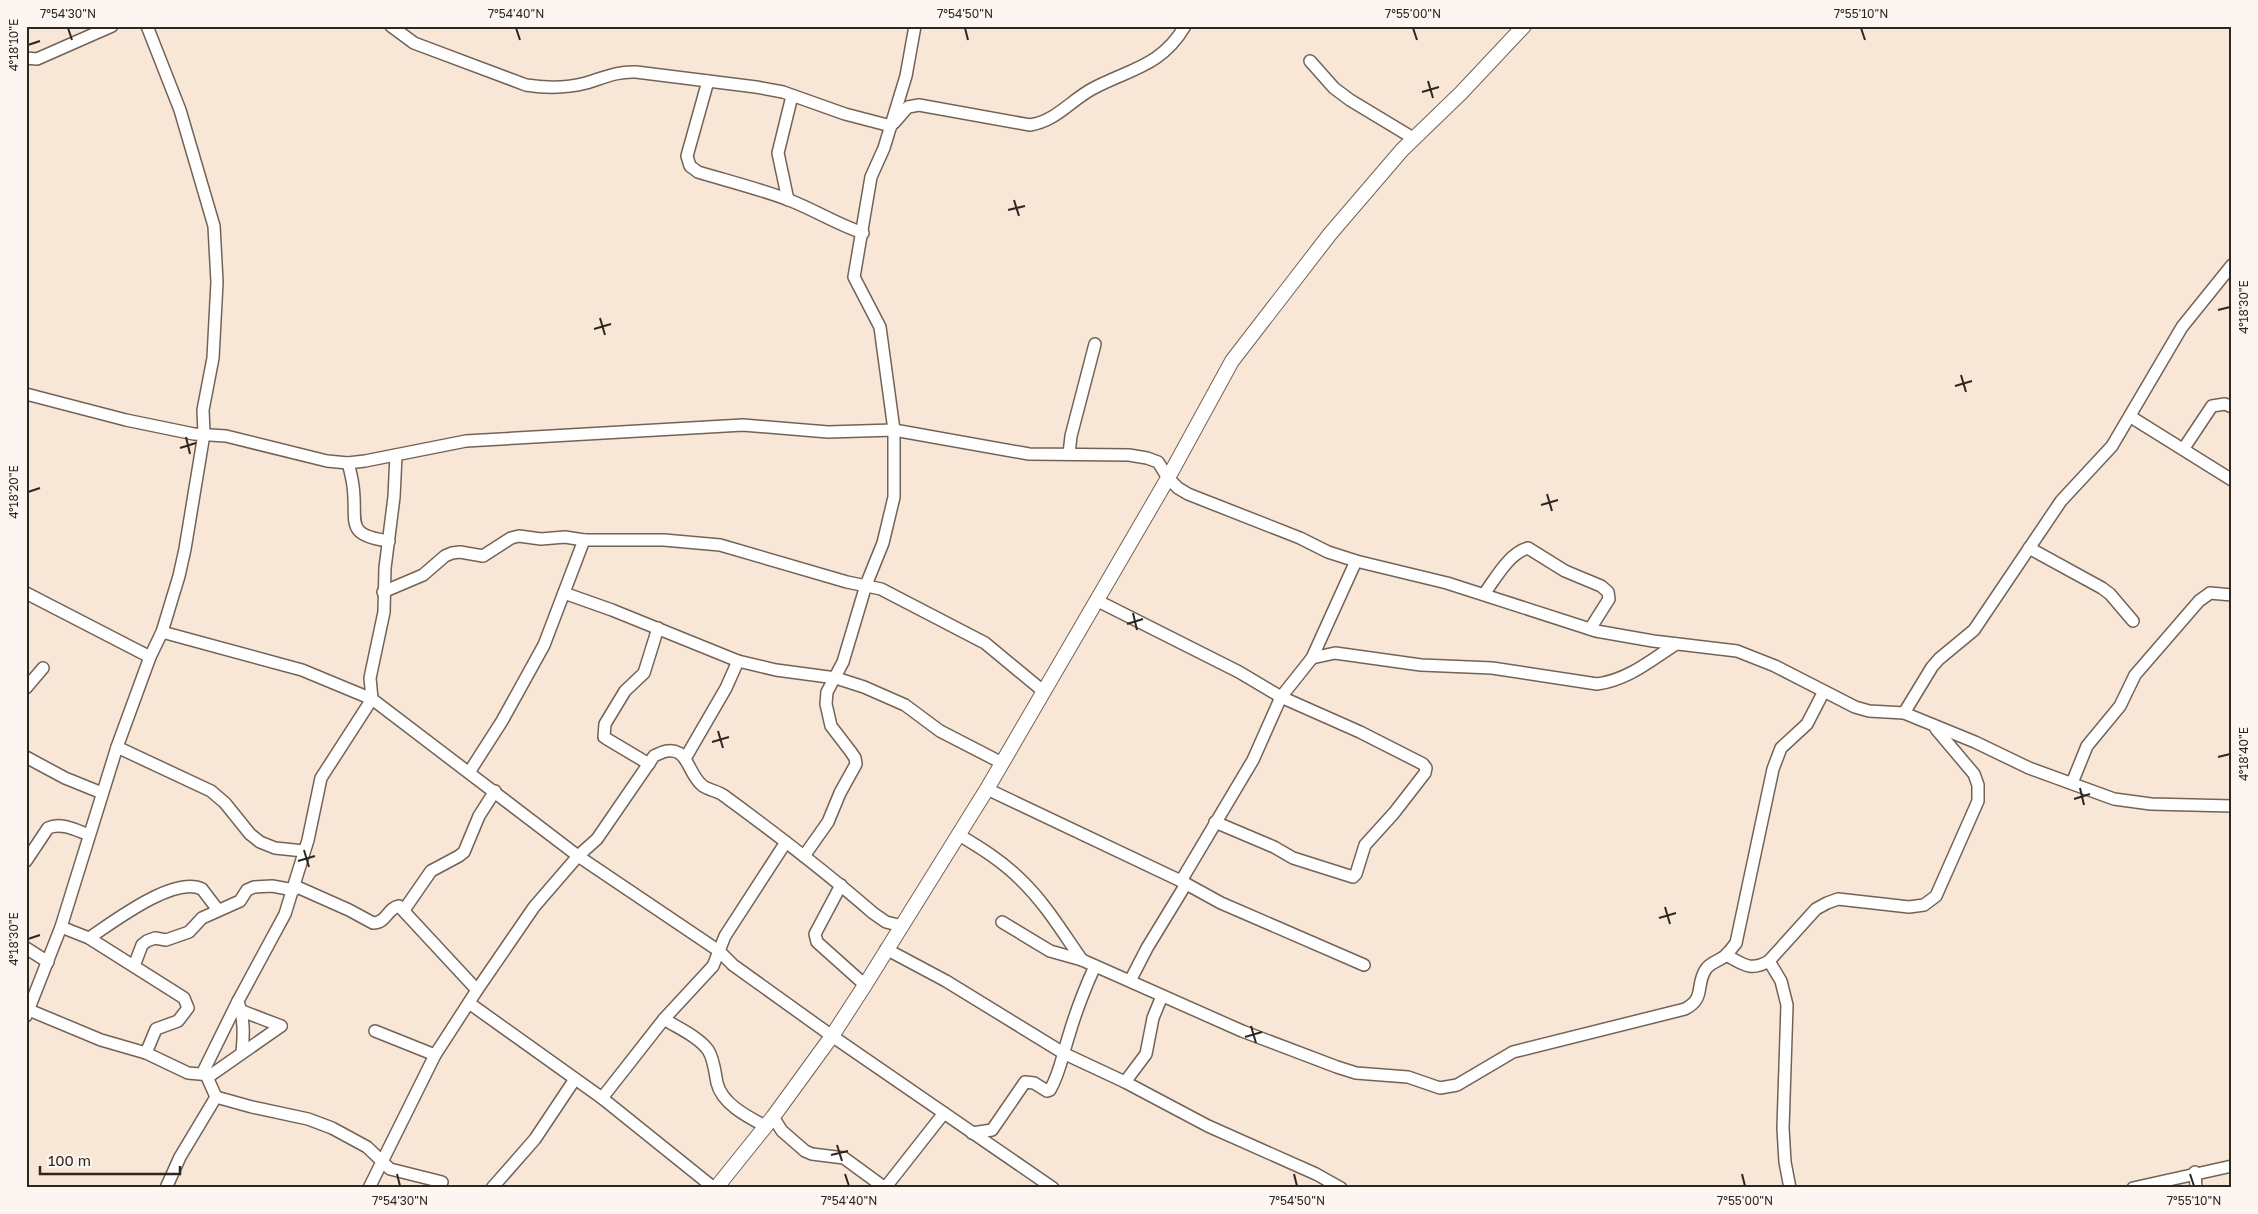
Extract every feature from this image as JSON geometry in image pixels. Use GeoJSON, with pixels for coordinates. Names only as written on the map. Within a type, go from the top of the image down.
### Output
{"type":"FeatureCollection","features":[{"type":"Feature","properties":{"kind":"street"},"geometry":{"type":"LineString","coordinates":[[26,58],[37,60],[112,26]]}},
{"type":"Feature","properties":{"kind":"street"},"geometry":{"type":"LineString","coordinates":[[147,26],[180,110],[214,226],[217,282],[213,358],[203,410],[204,434],[186,550],[162,632],[150,657],[117,747],[61,927],[28,1013],[101,1040],[146,1053],[188,1073],[211,1076],[242,1052],[281,1026],[240,1006]]}},
{"type":"Feature","properties":{"kind":"street"},"geometry":{"type":"LineString","coordinates":[[392,26],[414,43],[526,85],[544,88],[584,84],[622,71],[756,87],[891,126]]}},
{"type":"Feature","properties":{"kind":"street"},"geometry":{"type":"LineString","coordinates":[[804,856],[828,822],[840,793],[856,764],[851,752],[831,726],[826,713],[828,692],[843,662],[866,585],[883,543],[894,496],[894,430],[880,326],[876,315],[854,277],[854,270],[863,233],[871,176],[884,148],[891,126],[910,57],[914,26]]}},
{"type":"Feature","properties":{"kind":"street"},"geometry":{"type":"LineString","coordinates":[[891,126],[908,107],[919,105],[1030,124],[1050,120],[1091,90],[1148,64],[1178,38],[1185,26]]}},
{"type":"Feature","properties":{"kind":"street"},"geometry":{"type":"LineString","coordinates":[[469,1003],[602,1098],[715,1188],[769,1121],[832,1036],[959,835],[1168,478],[1232,362],[1330,234],[1413,138],[1460,93],[1524,26]]}},
{"type":"Feature","properties":{"kind":"street"},"geometry":{"type":"LineString","coordinates":[[1310,61],[1334,88],[1350,100],[1413,138]]}},
{"type":"Feature","properties":{"kind":"street"},"geometry":{"type":"LineString","coordinates":[[708,81],[687,156],[690,166],[698,172],[788,200],[812,210],[834,223],[863,233]]}},
{"type":"Feature","properties":{"kind":"street"},"geometry":{"type":"LineString","coordinates":[[788,200],[778,153],[792,96]]}},
{"type":"Feature","properties":{"kind":"street"},"geometry":{"type":"LineString","coordinates":[[1904,714],[1932,667],[1944,654],[1974,630],[2061,501],[2102,457],[2131,417],[2182,327],[2228,278],[2232,265]]}},
{"type":"Feature","properties":{"kind":"street"},"geometry":{"type":"LineString","coordinates":[[1069,454],[1071,436],[1095,344]]}},
{"type":"Feature","properties":{"kind":"street"},"geometry":{"type":"LineString","coordinates":[[26,394],[126,420],[204,434],[226,436],[312,458],[348,463],[466,441],[658,428],[757,425],[828,432],[894,430],[1008,451],[1147,458],[1158,462],[1168,478],[1178,488],[1188,494],[1300,538],[1328,552],[1356,561],[1430,578],[1590,629],[1653,641],[1723,649],[1755,657],[1823,692],[1862,709],[1904,714],[1975,742],[2029,768],[2114,798],[2131,802],[2232,806]]}},
{"type":"Feature","properties":{"kind":"street"},"geometry":{"type":"LineString","coordinates":[[2184,448],[2212,406],[2225,404],[2232,407]]}},
{"type":"Feature","properties":{"kind":"street"},"geometry":{"type":"LineString","coordinates":[[2131,417],[2184,448],[2232,480]]}},
{"type":"Feature","properties":{"kind":"street"},"geometry":{"type":"LineString","coordinates":[[396,455],[381,632],[370,678],[372,699],[322,778],[294,888],[285,914],[240,1006],[204,1070],[216,1097],[252,1108],[308,1119],[332,1128],[367,1147],[390,1169],[442,1182]]}},
{"type":"Feature","properties":{"kind":"street"},"geometry":{"type":"LineString","coordinates":[[348,463],[353,486],[353,518],[356,527],[362,534],[372,539],[390,542]]}},
{"type":"Feature","properties":{"kind":"street"},"geometry":{"type":"LineString","coordinates":[[384,592],[423,575],[444,556],[460,552],[483,556],[511,538],[519,536],[542,539],[565,537],[584,540],[664,540],[720,545],[847,582],[881,589],[971,634],[985,643],[1043,691]]}},
{"type":"Feature","properties":{"kind":"street"},"geometry":{"type":"LineString","coordinates":[[470,771],[502,721],[544,645],[584,540]]}},
{"type":"Feature","properties":{"kind":"street"},"geometry":{"type":"LineString","coordinates":[[1484,594],[1512,557],[1520,550],[1528,548],[1565,571],[1601,586],[1608,592],[1610,599],[1590,629]]}},
{"type":"Feature","properties":{"kind":"street"},"geometry":{"type":"LineString","coordinates":[[2029,548],[2102,588],[2110,594],[2133,621]]}},
{"type":"Feature","properties":{"kind":"street"},"geometry":{"type":"LineString","coordinates":[[1130,981],[1215,822],[1253,760],[1281,697],[1312,658],[1356,561]]}},
{"type":"Feature","properties":{"kind":"street"},"geometry":{"type":"LineString","coordinates":[[26,593],[150,657]]}},
{"type":"Feature","properties":{"kind":"street"},"geometry":{"type":"LineString","coordinates":[[564,593],[658,628],[738,662],[776,670],[836,678],[887,696],[905,706],[940,731],[1002,763]]}},
{"type":"Feature","properties":{"kind":"street"},"geometry":{"type":"LineString","coordinates":[[2072,783],[2087,746],[2120,706],[2134,676],[2199,601],[2210,593],[2232,595]]}},
{"type":"Feature","properties":{"kind":"street"},"geometry":{"type":"LineString","coordinates":[[1096,600],[1239,672],[1281,697],[1360,732],[1423,764],[1426,768],[1425,772],[1394,813],[1365,845],[1356,874],[1353,877],[1293,858],[1274,847],[1215,822]]}},
{"type":"Feature","properties":{"kind":"street"},"geometry":{"type":"LineString","coordinates":[[649,764],[607,740],[603,732],[605,724],[626,691],[644,673],[658,628]]}},
{"type":"Feature","properties":{"kind":"street"},"geometry":{"type":"LineString","coordinates":[[162,632],[302,670],[372,699],[470,771],[578,856],[719,951],[733,965],[832,1036],[1053,1188]]}},
{"type":"Feature","properties":{"kind":"street"},"geometry":{"type":"LineString","coordinates":[[1653,641],[1657,656]]}},
{"type":"Feature","properties":{"kind":"street"},"geometry":{"type":"LineString","coordinates":[[1312,658],[1328,654],[1345,654],[1421,666],[1492,668],[1597,684],[1622,678],[1676,644]]}},
{"type":"Feature","properties":{"kind":"street"},"geometry":{"type":"LineString","coordinates":[[686,757],[726,688],[738,662]]}},
{"type":"Feature","properties":{"kind":"street"},"geometry":{"type":"LineString","coordinates":[[26,688],[43,668]]}},
{"type":"Feature","properties":{"kind":"street"},"geometry":{"type":"LineString","coordinates":[[1002,922],[1050,951],[1082,960],[1242,1032],[1337,1067],[1366,1074],[1408,1077],[1440,1088],[1450,1087],[1468,1080],[1513,1052],[1685,1009],[1694,1004],[1698,998],[1705,970],[1711,963],[1726,955],[1736,943],[1773,769],[1781,748],[1807,724],[1823,692]]}},
{"type":"Feature","properties":{"kind":"street"},"geometry":{"type":"LineString","coordinates":[[1726,955],[1750,968],[1761,966],[1769,961],[1816,909],[1827,903],[1838,900],[1908,907],[1924,905],[1936,896],[1978,802],[1978,785],[1974,774],[1935,727]]}},
{"type":"Feature","properties":{"kind":"street"},"geometry":{"type":"LineString","coordinates":[[117,747],[211,791],[225,803],[250,834],[260,842],[275,848],[304,851]]}},
{"type":"Feature","properties":{"kind":"street"},"geometry":{"type":"LineString","coordinates":[[369,1188],[435,1055],[469,1003],[534,908],[578,856],[597,839],[654,756],[668,750],[677,751],[686,757],[690,771],[703,786],[721,794],[786,842],[841,885],[873,914],[886,922],[902,926]]}},
{"type":"Feature","properties":{"kind":"street"},"geometry":{"type":"LineString","coordinates":[[27,760],[102,793]]}},
{"type":"Feature","properties":{"kind":"street"},"geometry":{"type":"LineString","coordinates":[[986,789],[1183,882],[1222,903],[1364,965]]}},
{"type":"Feature","properties":{"kind":"street"},"geometry":{"type":"LineString","coordinates":[[404,910],[431,871],[464,852],[479,816],[495,791]]}},
{"type":"Feature","properties":{"kind":"street"},"geometry":{"type":"LineString","coordinates":[[26,861],[48,828],[62,826],[89,834]]}},
{"type":"Feature","properties":{"kind":"street"},"geometry":{"type":"LineString","coordinates":[[959,835],[985,850],[1022,881],[1038,898],[1082,960]]}},
{"type":"Feature","properties":{"kind":"street"},"geometry":{"type":"LineString","coordinates":[[602,1098],[664,1019],[713,966],[725,936],[786,842]]}},
{"type":"Feature","properties":{"kind":"street"},"geometry":{"type":"LineString","coordinates":[[841,885],[815,934],[817,942],[865,985]]}},
{"type":"Feature","properties":{"kind":"street"},"geometry":{"type":"LineString","coordinates":[[89,938],[133,907],[186,886],[202,889],[218,910]]}},
{"type":"Feature","properties":{"kind":"street"},"geometry":{"type":"LineString","coordinates":[[134,966],[142,945],[147,941],[155,938],[174,939],[188,932],[202,918],[240,901],[248,890],[254,887],[272,886],[294,888],[349,910],[373,924],[383,920],[395,906],[399,906],[478,990]]}},
{"type":"Feature","properties":{"kind":"street"},"geometry":{"type":"LineString","coordinates":[[61,927],[89,938],[184,998],[188,1008],[178,1021],[156,1030],[146,1053]]}},
{"type":"Feature","properties":{"kind":"street"},"geometry":{"type":"LineString","coordinates":[[26,948],[48,962]]}},
{"type":"Feature","properties":{"kind":"street"},"geometry":{"type":"LineString","coordinates":[[886,949],[954,986],[1065,1054],[1125,1082],[1208,1126],[1316,1174],[1341,1188]]}},
{"type":"Feature","properties":{"kind":"street"},"geometry":{"type":"LineString","coordinates":[[1769,961],[1781,981],[1787,1005],[1783,1128],[1785,1162],[1790,1188]]}},
{"type":"Feature","properties":{"kind":"street"},"geometry":{"type":"LineString","coordinates":[[972,1133],[992,1130],[1025,1082],[1034,1083],[1047,1091],[1050,1090],[1065,1054],[1068,1036],[1085,987],[1095,966]]}},
{"type":"Feature","properties":{"kind":"street"},"geometry":{"type":"LineString","coordinates":[[1125,1082],[1146,1054],[1153,1018],[1162,996]]}},
{"type":"Feature","properties":{"kind":"street"},"geometry":{"type":"LineString","coordinates":[[240,1006],[244,1031],[242,1052]]}},
{"type":"Feature","properties":{"kind":"street"},"geometry":{"type":"LineString","coordinates":[[664,1019],[704,1044],[711,1055],[718,1087],[725,1098],[744,1115],[769,1121],[805,1151],[821,1156],[844,1158],[885,1188],[944,1113]]}},
{"type":"Feature","properties":{"kind":"street"},"geometry":{"type":"LineString","coordinates":[[375,1032],[435,1055]]}},
{"type":"Feature","properties":{"kind":"street"},"geometry":{"type":"LineString","coordinates":[[1052,1047],[1068,1036]]}},
{"type":"Feature","properties":{"kind":"street"},"geometry":{"type":"LineString","coordinates":[[492,1188],[535,1139],[575,1079]]}},
{"type":"Feature","properties":{"kind":"street"},"geometry":{"type":"LineString","coordinates":[[166,1188],[180,1157],[216,1097]]}},
{"type":"Feature","properties":{"kind":"street"},"geometry":{"type":"LineString","coordinates":[[2133,1188],[2195,1172],[2232,1166]]}},
{"type":"Feature","properties":{"kind":"street"},"geometry":{"type":"LineString","coordinates":[[2195,1172],[2196,1188]]}}]}
